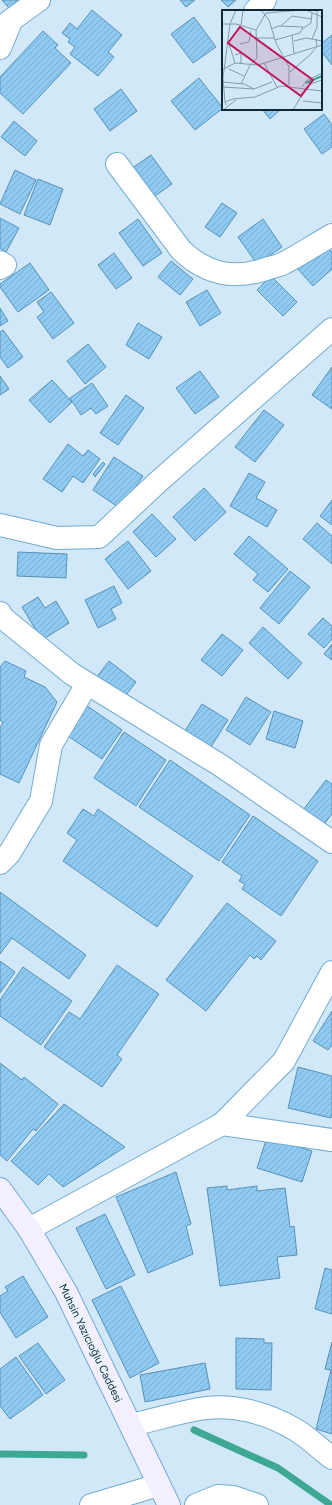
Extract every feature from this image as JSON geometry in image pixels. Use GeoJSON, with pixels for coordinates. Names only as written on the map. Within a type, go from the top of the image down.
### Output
{"type":"FeatureCollection","features":[{"type":"Feature","properties":{"kind":"main road","name":"Muhsin Yazıcıoğlu Caddesi"},"geometry":{"type":"LineString","coordinates":[[0,1189],[29,1229],[66,1292],[169,1505]]}},
{"type":"Feature","properties":{"kind":"street"},"geometry":{"type":"LineString","coordinates":[[0,48],[5,24],[39,0]]}},
{"type":"Feature","properties":{"kind":"street"},"geometry":{"type":"LineString","coordinates":[[256,10],[265,0]]}},
{"type":"Feature","properties":{"kind":"street"},"geometry":{"type":"LineString","coordinates":[[117,164],[181,250],[189,258],[210,270],[224,274],[252,274],[283,264],[332,235]]}},
{"type":"Feature","properties":{"kind":"street"},"geometry":{"type":"LineString","coordinates":[[0,262],[5,265],[0,268]]}},
{"type":"Feature","properties":{"kind":"street"},"geometry":{"type":"LineString","coordinates":[[0,525],[57,538],[99,537],[159,481],[332,329]]}},
{"type":"Feature","properties":{"kind":"street"},"geometry":{"type":"LineString","coordinates":[[0,613],[3,618],[72,674],[220,765],[332,842]]}},
{"type":"Feature","properties":{"kind":"street"},"geometry":{"type":"LineString","coordinates":[[0,863],[9,854],[41,801],[51,745],[87,684]]}},
{"type":"Feature","properties":{"kind":"street"},"geometry":{"type":"LineString","coordinates":[[29,1229],[222,1124],[284,1061],[332,972]]}},
{"type":"Feature","properties":{"kind":"street"},"geometry":{"type":"LineString","coordinates":[[222,1124],[332,1140]]}},
{"type":"Feature","properties":{"kind":"street"},"geometry":{"type":"LineString","coordinates":[[131,1425],[201,1409],[222,1408],[243,1410],[264,1415],[286,1424],[311,1440],[332,1458]]}},
{"type":"Feature","properties":{"kind":"street"},"geometry":{"type":"LineString","coordinates":[[91,1505],[160,1484]]}},
{"type":"Feature","properties":{"kind":"street"},"geometry":{"type":"LineString","coordinates":[[196,1505],[218,1496],[233,1497],[257,1505]]}},
{"type":"Feature","properties":{"kind":"building"},"geometry":{"type":"Polygon","coordinates":[[[2,0],[18,0],[9,8],[2,0]]]}},
{"type":"Feature","properties":{"kind":"building"},"geometry":{"type":"Polygon","coordinates":[[[180,0],[195,0],[186,7],[180,0]]]}},
{"type":"Feature","properties":{"kind":"building"},"geometry":{"type":"Polygon","coordinates":[[[221,0],[236,0],[228,7],[221,0]]]}},
{"type":"Feature","properties":{"kind":"building"},"geometry":{"type":"Polygon","coordinates":[[[92,10],[122,35],[108,52],[114,57],[98,76],[70,54],[75,47],[68,42],[70,39],[62,33],[70,23],[77,29],[92,10]]]}},
{"type":"Feature","properties":{"kind":"building"},"geometry":{"type":"Polygon","coordinates":[[[194,17],[216,47],[193,63],[171,34],[194,17]]]}},
{"type":"Feature","properties":{"kind":"building"},"geometry":{"type":"Polygon","coordinates":[[[43,31],[58,45],[55,48],[71,63],[23,114],[0,93],[0,77],[43,31]]]}},
{"type":"Feature","properties":{"kind":"building"},"geometry":{"type":"Polygon","coordinates":[[[332,35],[332,65],[322,52],[322,43],[332,35]]]}},
{"type":"Feature","properties":{"kind":"building"},"geometry":{"type":"Polygon","coordinates":[[[199,78],[222,107],[222,109],[195,130],[171,101],[199,78]]]}},
{"type":"Feature","properties":{"kind":"building"},"geometry":{"type":"Polygon","coordinates":[[[121,89],[137,111],[110,131],[94,109],[121,89]]]}},
{"type":"Feature","properties":{"kind":"building"},"geometry":{"type":"Polygon","coordinates":[[[263,110],[280,110],[270,119],[263,110]]]}},
{"type":"Feature","properties":{"kind":"building"},"geometry":{"type":"Polygon","coordinates":[[[324,114],[332,125],[332,147],[322,154],[304,129],[324,114]]]}},
{"type":"Feature","properties":{"kind":"building"},"geometry":{"type":"Polygon","coordinates":[[[14,121],[37,141],[25,156],[1,137],[14,121]]]}},
{"type":"Feature","properties":{"kind":"building"},"geometry":{"type":"Polygon","coordinates":[[[151,155],[172,184],[148,201],[128,171],[151,155]]]}},
{"type":"Feature","properties":{"kind":"building"},"geometry":{"type":"Polygon","coordinates":[[[15,170],[36,180],[20,214],[0,204],[15,170]]]}},
{"type":"Feature","properties":{"kind":"building"},"geometry":{"type":"Polygon","coordinates":[[[38,179],[63,189],[50,225],[24,215],[38,179]]]}},
{"type":"Feature","properties":{"kind":"building"},"geometry":{"type":"Polygon","coordinates":[[[222,203],[237,213],[220,237],[205,227],[222,203]]]}},
{"type":"Feature","properties":{"kind":"building"},"geometry":{"type":"Polygon","coordinates":[[[0,218],[19,228],[6,252],[0,248],[0,218]]]}},
{"type":"Feature","properties":{"kind":"building"},"geometry":{"type":"Polygon","coordinates":[[[138,219],[162,253],[143,266],[119,233],[138,219]]]}},
{"type":"Feature","properties":{"kind":"building"},"geometry":{"type":"Polygon","coordinates":[[[263,219],[282,247],[257,264],[238,237],[263,219]]]}},
{"type":"Feature","properties":{"kind":"building"},"geometry":{"type":"Polygon","coordinates":[[[323,243],[332,252],[332,269],[313,286],[296,267],[323,243]]]}},
{"type":"Feature","properties":{"kind":"building"},"geometry":{"type":"Polygon","coordinates":[[[114,253],[132,278],[116,289],[98,265],[114,253]]]}},
{"type":"Feature","properties":{"kind":"building"},"geometry":{"type":"Polygon","coordinates":[[[171,261],[193,279],[180,295],[158,277],[171,261]]]}},
{"type":"Feature","properties":{"kind":"building"},"geometry":{"type":"Polygon","coordinates":[[[30,263],[49,290],[18,312],[0,287],[0,284],[30,263]]]}},
{"type":"Feature","properties":{"kind":"building"},"geometry":{"type":"Polygon","coordinates":[[[271,276],[297,302],[283,316],[257,290],[271,276]]]}},
{"type":"Feature","properties":{"kind":"building"},"geometry":{"type":"Polygon","coordinates":[[[207,290],[221,313],[200,326],[186,302],[207,290]]]}},
{"type":"Feature","properties":{"kind":"building"},"geometry":{"type":"Polygon","coordinates":[[[51,292],[74,323],[53,339],[37,317],[44,312],[37,302],[51,292]]]}},
{"type":"Feature","properties":{"kind":"building"},"geometry":{"type":"Polygon","coordinates":[[[0,308],[8,321],[0,326],[0,308]]]}},
{"type":"Feature","properties":{"kind":"building"},"geometry":{"type":"Polygon","coordinates":[[[138,323],[162,337],[149,359],[126,345],[138,323]]]}},
{"type":"Feature","properties":{"kind":"building"},"geometry":{"type":"Polygon","coordinates":[[[3,330],[23,357],[8,368],[0,357],[0,332],[3,330]]]}},
{"type":"Feature","properties":{"kind":"building"},"geometry":{"type":"Polygon","coordinates":[[[88,344],[106,367],[85,384],[67,361],[88,344]]]}},
{"type":"Feature","properties":{"kind":"building"},"geometry":{"type":"Polygon","coordinates":[[[332,367],[332,409],[312,395],[332,367]]]}},
{"type":"Feature","properties":{"kind":"building"},"geometry":{"type":"Polygon","coordinates":[[[200,371],[219,397],[195,414],[176,388],[200,371]]]}},
{"type":"Feature","properties":{"kind":"building"},"geometry":{"type":"Polygon","coordinates":[[[0,376],[9,389],[0,395],[0,376]]]}},
{"type":"Feature","properties":{"kind":"building"},"geometry":{"type":"Polygon","coordinates":[[[52,380],[72,402],[50,423],[29,400],[52,380]]]}},
{"type":"Feature","properties":{"kind":"building"},"geometry":{"type":"Polygon","coordinates":[[[92,383],[108,406],[96,414],[91,408],[81,415],[70,398],[92,383]]]}},
{"type":"Feature","properties":{"kind":"building"},"geometry":{"type":"Polygon","coordinates":[[[126,395],[144,408],[118,445],[100,433],[126,395]]]}},
{"type":"Feature","properties":{"kind":"building"},"geometry":{"type":"Polygon","coordinates":[[[264,410],[284,425],[255,462],[235,447],[264,410]]]}},
{"type":"Feature","properties":{"kind":"building"},"geometry":{"type":"Polygon","coordinates":[[[68,444],[83,456],[88,450],[100,459],[83,483],[73,476],[62,492],[43,479],[68,444]]]}},
{"type":"Feature","properties":{"kind":"building"},"geometry":{"type":"Polygon","coordinates":[[[114,457],[143,476],[121,509],[93,490],[114,457]]]}},
{"type":"Feature","properties":{"kind":"building"},"geometry":{"type":"Polygon","coordinates":[[[103,462],[105,464],[95,477],[93,474],[103,462]]]}},
{"type":"Feature","properties":{"kind":"building"},"geometry":{"type":"Polygon","coordinates":[[[249,473],[265,482],[256,498],[277,510],[267,527],[230,506],[249,473]]]}},
{"type":"Feature","properties":{"kind":"building"},"geometry":{"type":"Polygon","coordinates":[[[204,488],[226,512],[195,541],[173,517],[204,488]]]}},
{"type":"Feature","properties":{"kind":"building"},"geometry":{"type":"Polygon","coordinates":[[[332,500],[332,525],[320,516],[332,500]]]}},
{"type":"Feature","properties":{"kind":"building"},"geometry":{"type":"Polygon","coordinates":[[[152,514],[176,539],[156,557],[133,532],[152,514]]]}},
{"type":"Feature","properties":{"kind":"building"},"geometry":{"type":"Polygon","coordinates":[[[317,523],[332,536],[332,564],[303,539],[317,523]]]}},
{"type":"Feature","properties":{"kind":"building"},"geometry":{"type":"Polygon","coordinates":[[[249,536],[288,569],[268,592],[253,580],[258,574],[234,554],[249,536]]]}},
{"type":"Feature","properties":{"kind":"building"},"geometry":{"type":"Polygon","coordinates":[[[128,541],[151,571],[128,589],[105,559],[128,541]]]}},
{"type":"Feature","properties":{"kind":"building"},"geometry":{"type":"Polygon","coordinates":[[[18,552],[67,554],[66,578],[17,576],[18,552]]]}},
{"type":"Feature","properties":{"kind":"building"},"geometry":{"type":"Polygon","coordinates":[[[290,571],[310,587],[279,624],[260,608],[290,571]]]}},
{"type":"Feature","properties":{"kind":"building"},"geometry":{"type":"Polygon","coordinates":[[[114,586],[122,603],[111,609],[116,619],[98,628],[85,600],[114,586]]]}},
{"type":"Feature","properties":{"kind":"building"},"geometry":{"type":"Polygon","coordinates":[[[38,597],[45,608],[56,601],[69,623],[42,640],[22,607],[38,597]]]}},
{"type":"Feature","properties":{"kind":"building"},"geometry":{"type":"Polygon","coordinates":[[[323,618],[332,626],[332,639],[324,648],[308,634],[323,618]]]}},
{"type":"Feature","properties":{"kind":"building"},"geometry":{"type":"Polygon","coordinates":[[[263,627],[302,663],[288,679],[249,643],[263,627]]]}},
{"type":"Feature","properties":{"kind":"building"},"geometry":{"type":"Polygon","coordinates":[[[222,634],[243,650],[222,676],[201,660],[222,634]]]}},
{"type":"Feature","properties":{"kind":"building"},"geometry":{"type":"Polygon","coordinates":[[[332,644],[332,660],[324,654],[332,644]]]}},
{"type":"Feature","properties":{"kind":"building"},"geometry":{"type":"Polygon","coordinates":[[[5,661],[26,671],[24,677],[45,687],[57,702],[19,783],[0,774],[0,728],[3,722],[0,720],[0,667],[5,661]]]}},
{"type":"Feature","properties":{"kind":"building"},"geometry":{"type":"Polygon","coordinates":[[[109,661],[136,682],[123,699],[96,678],[109,661]]]}},
{"type":"Feature","properties":{"kind":"building"},"geometry":{"type":"Polygon","coordinates":[[[246,697],[271,712],[250,745],[226,730],[246,697]]]}},
{"type":"Feature","properties":{"kind":"building"},"geometry":{"type":"Polygon","coordinates":[[[83,703],[122,730],[102,759],[62,732],[83,703]]]}},
{"type":"Feature","properties":{"kind":"building"},"geometry":{"type":"Polygon","coordinates":[[[202,704],[228,720],[209,750],[183,734],[202,704]]]}},
{"type":"Feature","properties":{"kind":"building"},"geometry":{"type":"Polygon","coordinates":[[[274,711],[303,721],[295,748],[266,739],[274,711]]]}},
{"type":"Feature","properties":{"kind":"building"},"geometry":{"type":"Polygon","coordinates":[[[124,732],[166,760],[136,806],[94,778],[124,732]]]}},
{"type":"Feature","properties":{"kind":"building"},"geometry":{"type":"Polygon","coordinates":[[[170,760],[250,815],[219,861],[139,807],[170,760]]]}},
{"type":"Feature","properties":{"kind":"building"},"geometry":{"type":"Polygon","coordinates":[[[326,780],[332,784],[332,814],[320,829],[300,814],[326,780]]]}},
{"type":"Feature","properties":{"kind":"building"},"geometry":{"type":"Polygon","coordinates":[[[83,809],[94,816],[98,809],[193,876],[157,927],[63,861],[77,840],[67,833],[83,809]]]}},
{"type":"Feature","properties":{"kind":"building"},"geometry":{"type":"Polygon","coordinates":[[[253,816],[318,861],[281,916],[242,889],[245,884],[239,881],[242,876],[222,862],[253,816]]]}},
{"type":"Feature","properties":{"kind":"building"},"geometry":{"type":"Polygon","coordinates":[[[0,892],[86,955],[69,979],[12,938],[0,954],[0,892]]]}},
{"type":"Feature","properties":{"kind":"building"},"geometry":{"type":"Polygon","coordinates":[[[227,903],[276,941],[261,960],[257,956],[254,959],[250,955],[206,1011],[166,980],[227,903]]]}},
{"type":"Feature","properties":{"kind":"building"},"geometry":{"type":"Polygon","coordinates":[[[0,961],[15,972],[0,993],[0,961]]]}},
{"type":"Feature","properties":{"kind":"building"},"geometry":{"type":"Polygon","coordinates":[[[117,965],[159,994],[117,1055],[122,1059],[102,1087],[44,1047],[69,1012],[80,1019],[117,965]]]}},
{"type":"Feature","properties":{"kind":"building"},"geometry":{"type":"Polygon","coordinates":[[[23,967],[72,1001],[41,1045],[0,1016],[0,1000],[23,967]]]}},
{"type":"Feature","properties":{"kind":"building"},"geometry":{"type":"Polygon","coordinates":[[[332,1011],[332,1046],[328,1050],[313,1041],[332,1011]]]}},
{"type":"Feature","properties":{"kind":"building"},"geometry":{"type":"Polygon","coordinates":[[[0,1063],[22,1080],[24,1077],[58,1104],[36,1131],[33,1129],[7,1161],[0,1155],[0,1063]]]}},
{"type":"Feature","properties":{"kind":"building"},"geometry":{"type":"Polygon","coordinates":[[[298,1067],[332,1076],[331,1118],[288,1108],[298,1067]]]}},
{"type":"Feature","properties":{"kind":"building"},"geometry":{"type":"Polygon","coordinates":[[[64,1104],[125,1147],[63,1187],[49,1174],[38,1185],[11,1161],[64,1104]]]}},
{"type":"Feature","properties":{"kind":"building"},"geometry":{"type":"Polygon","coordinates":[[[267,1137],[312,1151],[302,1182],[257,1168],[267,1137]]]}},
{"type":"Feature","properties":{"kind":"building"},"geometry":{"type":"Polygon","coordinates":[[[176,1172],[191,1224],[186,1226],[193,1254],[148,1273],[116,1197],[176,1172]]]}},
{"type":"Feature","properties":{"kind":"building"},"geometry":{"type":"Polygon","coordinates":[[[227,1186],[227,1190],[257,1186],[257,1191],[285,1188],[290,1227],[294,1226],[297,1255],[277,1257],[280,1278],[220,1286],[207,1188],[227,1186]]]}},
{"type":"Feature","properties":{"kind":"building"},"geometry":{"type":"Polygon","coordinates":[[[105,1214],[135,1275],[106,1289],[76,1228],[105,1214]]]}},
{"type":"Feature","properties":{"kind":"building"},"geometry":{"type":"Polygon","coordinates":[[[325,1268],[332,1270],[332,1314],[315,1309],[325,1268]]]}},
{"type":"Feature","properties":{"kind":"building"},"geometry":{"type":"Polygon","coordinates":[[[23,1276],[48,1317],[16,1338],[0,1312],[0,1296],[8,1291],[5,1287],[23,1276]]]}},
{"type":"Feature","properties":{"kind":"building"},"geometry":{"type":"Polygon","coordinates":[[[121,1286],[159,1363],[130,1378],[92,1300],[121,1286]]]}},
{"type":"Feature","properties":{"kind":"building"},"geometry":{"type":"Polygon","coordinates":[[[236,1338],[264,1339],[264,1343],[272,1343],[271,1390],[236,1389],[236,1338]]]}},
{"type":"Feature","properties":{"kind":"building"},"geometry":{"type":"Polygon","coordinates":[[[332,1342],[332,1434],[316,1429],[331,1370],[325,1369],[332,1342]]]}},
{"type":"Feature","properties":{"kind":"building"},"geometry":{"type":"Polygon","coordinates":[[[38,1343],[65,1380],[46,1394],[19,1356],[38,1343]]]}},
{"type":"Feature","properties":{"kind":"building"},"geometry":{"type":"Polygon","coordinates":[[[16,1357],[43,1395],[10,1419],[0,1406],[0,1369],[16,1357]]]}},
{"type":"Feature","properties":{"kind":"building"},"geometry":{"type":"Polygon","coordinates":[[[205,1363],[210,1389],[145,1402],[140,1375],[205,1363]]]}},
{"type":"Feature","properties":{"kind":"waterway"},"geometry":{"type":"LineString","coordinates":[[194,1430],[278,1468],[331,1505]]}},
{"type":"Feature","properties":{"kind":"waterway"},"geometry":{"type":"LineString","coordinates":[[0,1454],[84,1455]]}}]}
